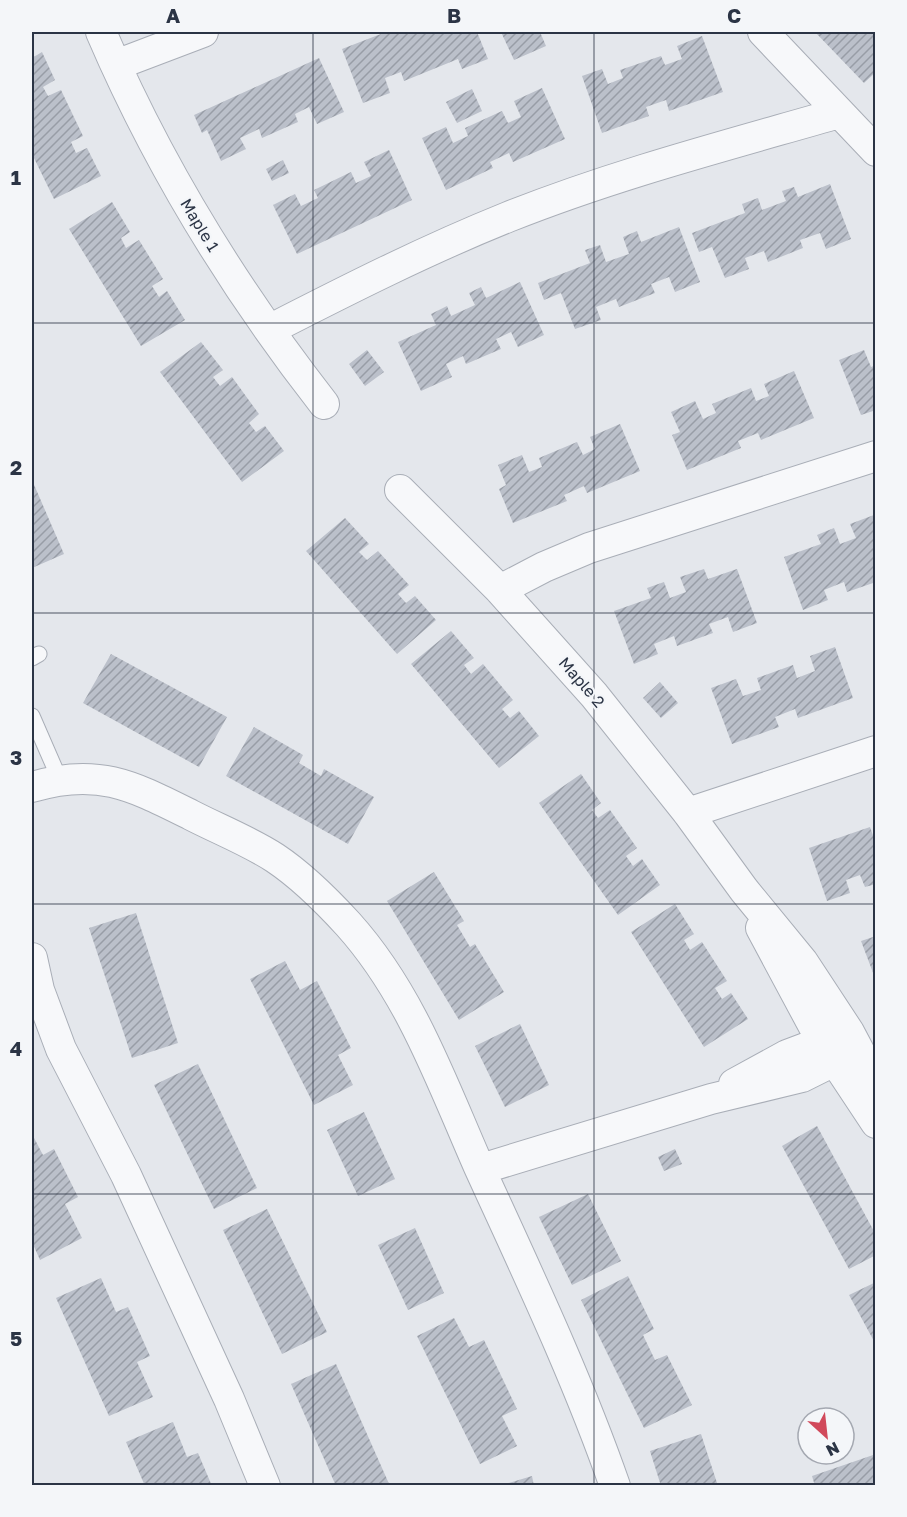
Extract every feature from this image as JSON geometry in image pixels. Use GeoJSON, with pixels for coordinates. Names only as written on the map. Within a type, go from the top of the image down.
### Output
{"type":"FeatureCollection","features":[{"type":"Feature","properties":{"kind":"street","name":"Maple 1"},"geometry":{"type":"LineString","coordinates":[[101,32],[180,192],[269,330],[324,404]]}},
{"type":"Feature","properties":{"kind":"street"},"geometry":{"type":"LineString","coordinates":[[116,65],[202,32]]}},
{"type":"Feature","properties":{"kind":"street"},"geometry":{"type":"LineString","coordinates":[[763,32],[876,151]]}},
{"type":"Feature","properties":{"kind":"street"},"geometry":{"type":"LineString","coordinates":[[269,330],[428,251],[509,217],[655,166],[839,113]]}},
{"type":"Feature","properties":{"kind":"street"},"geometry":{"type":"LineString","coordinates":[[500,590],[544,567],[590,548],[876,456]]}},
{"type":"Feature","properties":{"kind":"street","name":"Maple 2"},"geometry":{"type":"LineString","coordinates":[[400,490],[500,590],[594,695],[744,890],[779,967],[841,1046],[876,1083]]}},
{"type":"Feature","properties":{"kind":"street"},"geometry":{"type":"LineString","coordinates":[[687,813],[876,751]]}},
{"type":"Feature","properties":{"kind":"street"},"geometry":{"type":"LineString","coordinates":[[45,783],[78,777],[116,782],[152,795],[274,858],[325,901],[371,952],[409,1010],[576,1384],[615,1485]]}},
{"type":"Feature","properties":{"kind":"street"},"geometry":{"type":"LineString","coordinates":[[32,958],[39,990],[61,1049],[126,1175],[230,1399],[265,1485]]}},
{"type":"Feature","properties":{"kind":"street"},"geometry":{"type":"LineString","coordinates":[[481,1169],[711,1099],[802,1077],[841,1046]]}},
{"type":"Feature","properties":{"kind":"street","name":"Maple 2"},"geometry":{"type":"LineString","coordinates":[[841,1046],[876,1123]]}},
{"type":"Feature","properties":{"kind":"lane"},"geometry":{"type":"LineString","coordinates":[[32,716],[45,783]]}},
{"type":"Feature","properties":{"kind":"building"},"geometry":{"type":"Polygon","coordinates":[[[386,32],[477,32],[488,59],[462,69],[458,59],[404,81],[401,72],[385,78],[390,93],[363,103],[342,49],[386,32]]]}},
{"type":"Feature","properties":{"kind":"building"},"geometry":{"type":"Polygon","coordinates":[[[501,32],[540,32],[546,46],[514,60],[501,32]]]}},
{"type":"Feature","properties":{"kind":"building"},"geometry":{"type":"Polygon","coordinates":[[[815,32],[876,32],[876,72],[864,83],[815,32]]]}},
{"type":"Feature","properties":{"kind":"building"},"geometry":{"type":"Polygon","coordinates":[[[702,36],[723,92],[669,111],[666,100],[646,107],[649,116],[602,133],[582,76],[602,69],[608,84],[623,78],[620,70],[661,56],[665,65],[682,59],[677,46],[702,36]]]}},
{"type":"Feature","properties":{"kind":"building"},"geometry":{"type":"Polygon","coordinates":[[[42,52],[55,80],[43,87],[48,96],[61,90],[83,136],[71,142],[76,153],[87,148],[101,176],[54,199],[32,154],[32,58],[42,52]]]}},
{"type":"Feature","properties":{"kind":"building"},"geometry":{"type":"Polygon","coordinates":[[[319,58],[344,112],[317,124],[309,107],[295,114],[298,122],[262,138],[259,129],[240,138],[246,149],[221,161],[207,130],[202,133],[194,115],[319,58]]]}},
{"type":"Feature","properties":{"kind":"building"},"geometry":{"type":"Polygon","coordinates":[[[542,88],[565,139],[513,162],[509,153],[490,162],[493,168],[446,190],[422,138],[446,127],[453,143],[468,136],[465,128],[502,111],[508,123],[521,117],[514,101],[542,88]]]}},
{"type":"Feature","properties":{"kind":"building"},"geometry":{"type":"Polygon","coordinates":[[[472,89],[482,111],[457,123],[446,102],[472,89]]]}},
{"type":"Feature","properties":{"kind":"building"},"geometry":{"type":"Polygon","coordinates":[[[389,150],[412,200],[297,254],[273,205],[295,194],[301,206],[318,198],[314,190],[351,172],[356,183],[371,176],[364,162],[389,150]]]}},
{"type":"Feature","properties":{"kind":"building"},"geometry":{"type":"Polygon","coordinates":[[[283,160],[289,173],[272,181],[266,169],[283,160]]]}},
{"type":"Feature","properties":{"kind":"building"},"geometry":{"type":"Polygon","coordinates":[[[830,184],[851,239],[826,249],[820,233],[800,240],[803,248],[768,262],[764,251],[745,258],[749,269],[725,278],[712,247],[699,252],[692,233],[745,213],[742,204],[758,198],[762,210],[786,201],[782,191],[794,187],[798,197],[830,184]]]}},
{"type":"Feature","properties":{"kind":"building"},"geometry":{"type":"Polygon","coordinates":[[[112,202],[130,232],[121,238],[126,248],[139,240],[163,279],[152,286],[159,297],[167,291],[185,320],[141,346],[69,229],[112,202]]]}},
{"type":"Feature","properties":{"kind":"building"},"geometry":{"type":"Polygon","coordinates":[[[679,227],[700,282],[675,292],[669,277],[651,284],[655,293],[619,307],[616,299],[596,307],[601,320],[575,329],[561,293],[544,300],[538,283],[590,263],[585,250],[600,245],[606,262],[629,254],[623,237],[637,231],[641,242],[679,227]]]}},
{"type":"Feature","properties":{"kind":"building"},"geometry":{"type":"Polygon","coordinates":[[[520,282],[544,335],[518,347],[511,332],[496,339],[501,349],[466,364],[463,356],[446,364],[452,377],[421,391],[398,342],[436,325],[431,314],[447,306],[451,316],[475,305],[469,293],[481,287],[486,298],[520,282]]]}},
{"type":"Feature","properties":{"kind":"building"},"geometry":{"type":"Polygon","coordinates":[[[201,342],[223,370],[213,377],[220,386],[232,377],[259,414],[249,423],[256,432],[265,426],[284,451],[242,482],[160,372],[201,342]]]}},
{"type":"Feature","properties":{"kind":"building"},"geometry":{"type":"Polygon","coordinates":[[[367,350],[384,372],[365,386],[349,364],[367,350]]]}},
{"type":"Feature","properties":{"kind":"building"},"geometry":{"type":"Polygon","coordinates":[[[864,350],[871,367],[876,365],[876,410],[861,415],[839,360],[864,350]]]}},
{"type":"Feature","properties":{"kind":"building"},"geometry":{"type":"Polygon","coordinates":[[[794,371],[814,418],[761,440],[758,433],[738,441],[741,448],[687,470],[672,435],[680,432],[671,412],[695,401],[703,419],[716,413],[712,404],[751,388],[756,401],[769,396],[764,384],[794,371]]]}},
{"type":"Feature","properties":{"kind":"building"},"geometry":{"type":"Polygon","coordinates":[[[620,424],[640,471],[587,493],[584,486],[564,495],[567,501],[513,523],[499,489],[506,485],[498,465],[522,455],[529,472],[542,467],[539,458],[577,442],[583,455],[595,449],[590,437],[620,424]]]}},
{"type":"Feature","properties":{"kind":"building"},"geometry":{"type":"Polygon","coordinates":[[[32,480],[64,554],[32,568],[32,480]]]}},
{"type":"Feature","properties":{"kind":"building"},"geometry":{"type":"Polygon","coordinates":[[[874,515],[876,582],[847,592],[844,582],[824,590],[828,600],[803,610],[784,557],[821,544],[817,535],[834,528],[840,544],[856,538],[850,524],[874,515]]]}},
{"type":"Feature","properties":{"kind":"building"},"geometry":{"type":"Polygon","coordinates":[[[345,518],[369,544],[359,552],[367,560],[378,551],[409,585],[398,594],[406,603],[415,596],[436,620],[397,654],[306,551],[345,518]]]}},
{"type":"Feature","properties":{"kind":"building"},"geometry":{"type":"Polygon","coordinates":[[[704,569],[708,579],[737,569],[757,623],[733,632],[728,617],[709,624],[713,633],[677,646],[674,636],[654,644],[658,654],[634,664],[614,611],[651,598],[647,588],[664,582],[670,598],[686,592],[680,577],[704,569]]]}},
{"type":"Feature","properties":{"kind":"building"},"geometry":{"type":"Polygon","coordinates":[[[451,631],[474,658],[464,665],[471,674],[483,664],[513,700],[502,709],[510,718],[519,711],[539,736],[499,768],[411,664],[451,631]]]}},
{"type":"Feature","properties":{"kind":"building"},"geometry":{"type":"Polygon","coordinates":[[[835,647],[853,698],[798,718],[795,709],[775,717],[779,727],[732,744],[711,688],[736,679],[743,696],[761,690],[757,678],[793,665],[797,678],[815,671],[810,656],[835,647]]]}},
{"type":"Feature","properties":{"kind":"building"},"geometry":{"type":"Polygon","coordinates":[[[111,654],[227,717],[199,767],[83,703],[111,654]]]}},
{"type":"Feature","properties":{"kind":"building"},"geometry":{"type":"Polygon","coordinates":[[[660,682],[678,703],[661,718],[643,698],[660,682]]]}},
{"type":"Feature","properties":{"kind":"building"},"geometry":{"type":"Polygon","coordinates":[[[254,727],[303,755],[299,763],[321,776],[324,769],[374,797],[348,844],[226,776],[254,727]]]}},
{"type":"Feature","properties":{"kind":"building"},"geometry":{"type":"Polygon","coordinates":[[[581,774],[601,803],[592,810],[598,818],[610,810],[637,848],[626,856],[633,866],[642,859],[660,885],[618,915],[539,803],[581,774]]]}},
{"type":"Feature","properties":{"kind":"building"},"geometry":{"type":"Polygon","coordinates":[[[870,827],[876,844],[876,884],[865,887],[860,875],[846,880],[850,893],[827,901],[809,848],[870,827]]]}},
{"type":"Feature","properties":{"kind":"building"},"geometry":{"type":"Polygon","coordinates":[[[434,872],[464,921],[457,925],[470,947],[475,944],[504,992],[459,1020],[387,901],[434,872]]]}},
{"type":"Feature","properties":{"kind":"building"},"geometry":{"type":"Polygon","coordinates":[[[675,904],[694,934],[684,940],[690,950],[702,942],[727,981],[715,988],[722,999],[731,993],[748,1019],[704,1047],[631,932],[675,904]]]}},
{"type":"Feature","properties":{"kind":"building"},"geometry":{"type":"Polygon","coordinates":[[[136,913],[178,1043],[132,1058],[89,928],[136,913]]]}},
{"type":"Feature","properties":{"kind":"building"},"geometry":{"type":"Polygon","coordinates":[[[876,936],[876,978],[875,978],[861,941],[876,936]]]}},
{"type":"Feature","properties":{"kind":"building"},"geometry":{"type":"Polygon","coordinates":[[[285,961],[300,990],[317,981],[351,1048],[338,1055],[353,1085],[314,1105],[250,979],[285,961]]]}},
{"type":"Feature","properties":{"kind":"building"},"geometry":{"type":"Polygon","coordinates":[[[520,1024],[549,1085],[505,1107],[475,1046],[520,1024]]]}},
{"type":"Feature","properties":{"kind":"building"},"geometry":{"type":"Polygon","coordinates":[[[198,1064],[257,1188],[214,1209],[154,1085],[198,1064]]]}},
{"type":"Feature","properties":{"kind":"building"},"geometry":{"type":"Polygon","coordinates":[[[364,1112],[395,1179],[358,1196],[327,1130],[364,1112]]]}},
{"type":"Feature","properties":{"kind":"building"},"geometry":{"type":"Polygon","coordinates":[[[817,1126],[876,1235],[876,1255],[849,1269],[782,1146],[817,1126]]]}},
{"type":"Feature","properties":{"kind":"building"},"geometry":{"type":"Polygon","coordinates":[[[32,1134],[43,1155],[54,1149],[78,1197],[65,1204],[82,1238],[40,1260],[32,1242],[32,1134]]]}},
{"type":"Feature","properties":{"kind":"building"},"geometry":{"type":"Polygon","coordinates":[[[675,1149],[682,1164],[664,1171],[658,1157],[675,1149]]]}},
{"type":"Feature","properties":{"kind":"building"},"geometry":{"type":"Polygon","coordinates":[[[588,1194],[621,1261],[572,1285],[539,1217],[588,1194]]]}},
{"type":"Feature","properties":{"kind":"building"},"geometry":{"type":"Polygon","coordinates":[[[267,1209],[327,1332],[282,1354],[223,1230],[267,1209]]]}},
{"type":"Feature","properties":{"kind":"building"},"geometry":{"type":"Polygon","coordinates":[[[415,1228],[444,1293],[408,1310],[378,1245],[415,1228]]]}},
{"type":"Feature","properties":{"kind":"building"},"geometry":{"type":"Polygon","coordinates":[[[628,1276],[654,1329],[643,1335],[655,1360],[667,1355],[692,1405],[644,1428],[581,1300],[628,1276]]]}},
{"type":"Feature","properties":{"kind":"building"},"geometry":{"type":"Polygon","coordinates":[[[101,1278],[116,1312],[128,1307],[150,1356],[137,1362],[153,1397],[109,1416],[56,1298],[101,1278]]]}},
{"type":"Feature","properties":{"kind":"building"},"geometry":{"type":"Polygon","coordinates":[[[876,1282],[876,1345],[849,1295],[876,1282]]]}},
{"type":"Feature","properties":{"kind":"building"},"geometry":{"type":"Polygon","coordinates":[[[454,1318],[469,1347],[484,1340],[517,1409],[502,1416],[517,1446],[480,1464],[417,1336],[454,1318]]]}},
{"type":"Feature","properties":{"kind":"building"},"geometry":{"type":"Polygon","coordinates":[[[336,1364],[390,1486],[336,1486],[291,1384],[336,1364]]]}},
{"type":"Feature","properties":{"kind":"building"},"geometry":{"type":"Polygon","coordinates":[[[173,1422],[187,1457],[198,1453],[212,1486],[145,1486],[126,1442],[173,1422]]]}},
{"type":"Feature","properties":{"kind":"building"},"geometry":{"type":"Polygon","coordinates":[[[701,1434],[718,1486],[661,1486],[650,1451],[701,1434]]]}},
{"type":"Feature","properties":{"kind":"building"},"geometry":{"type":"Polygon","coordinates":[[[876,1454],[876,1486],[815,1486],[812,1476],[841,1466],[856,1466],[856,1461],[876,1454]]]}},
{"type":"Feature","properties":{"kind":"building"},"geometry":{"type":"Polygon","coordinates":[[[532,1476],[534,1486],[502,1486],[502,1485],[532,1476]]]}}]}
